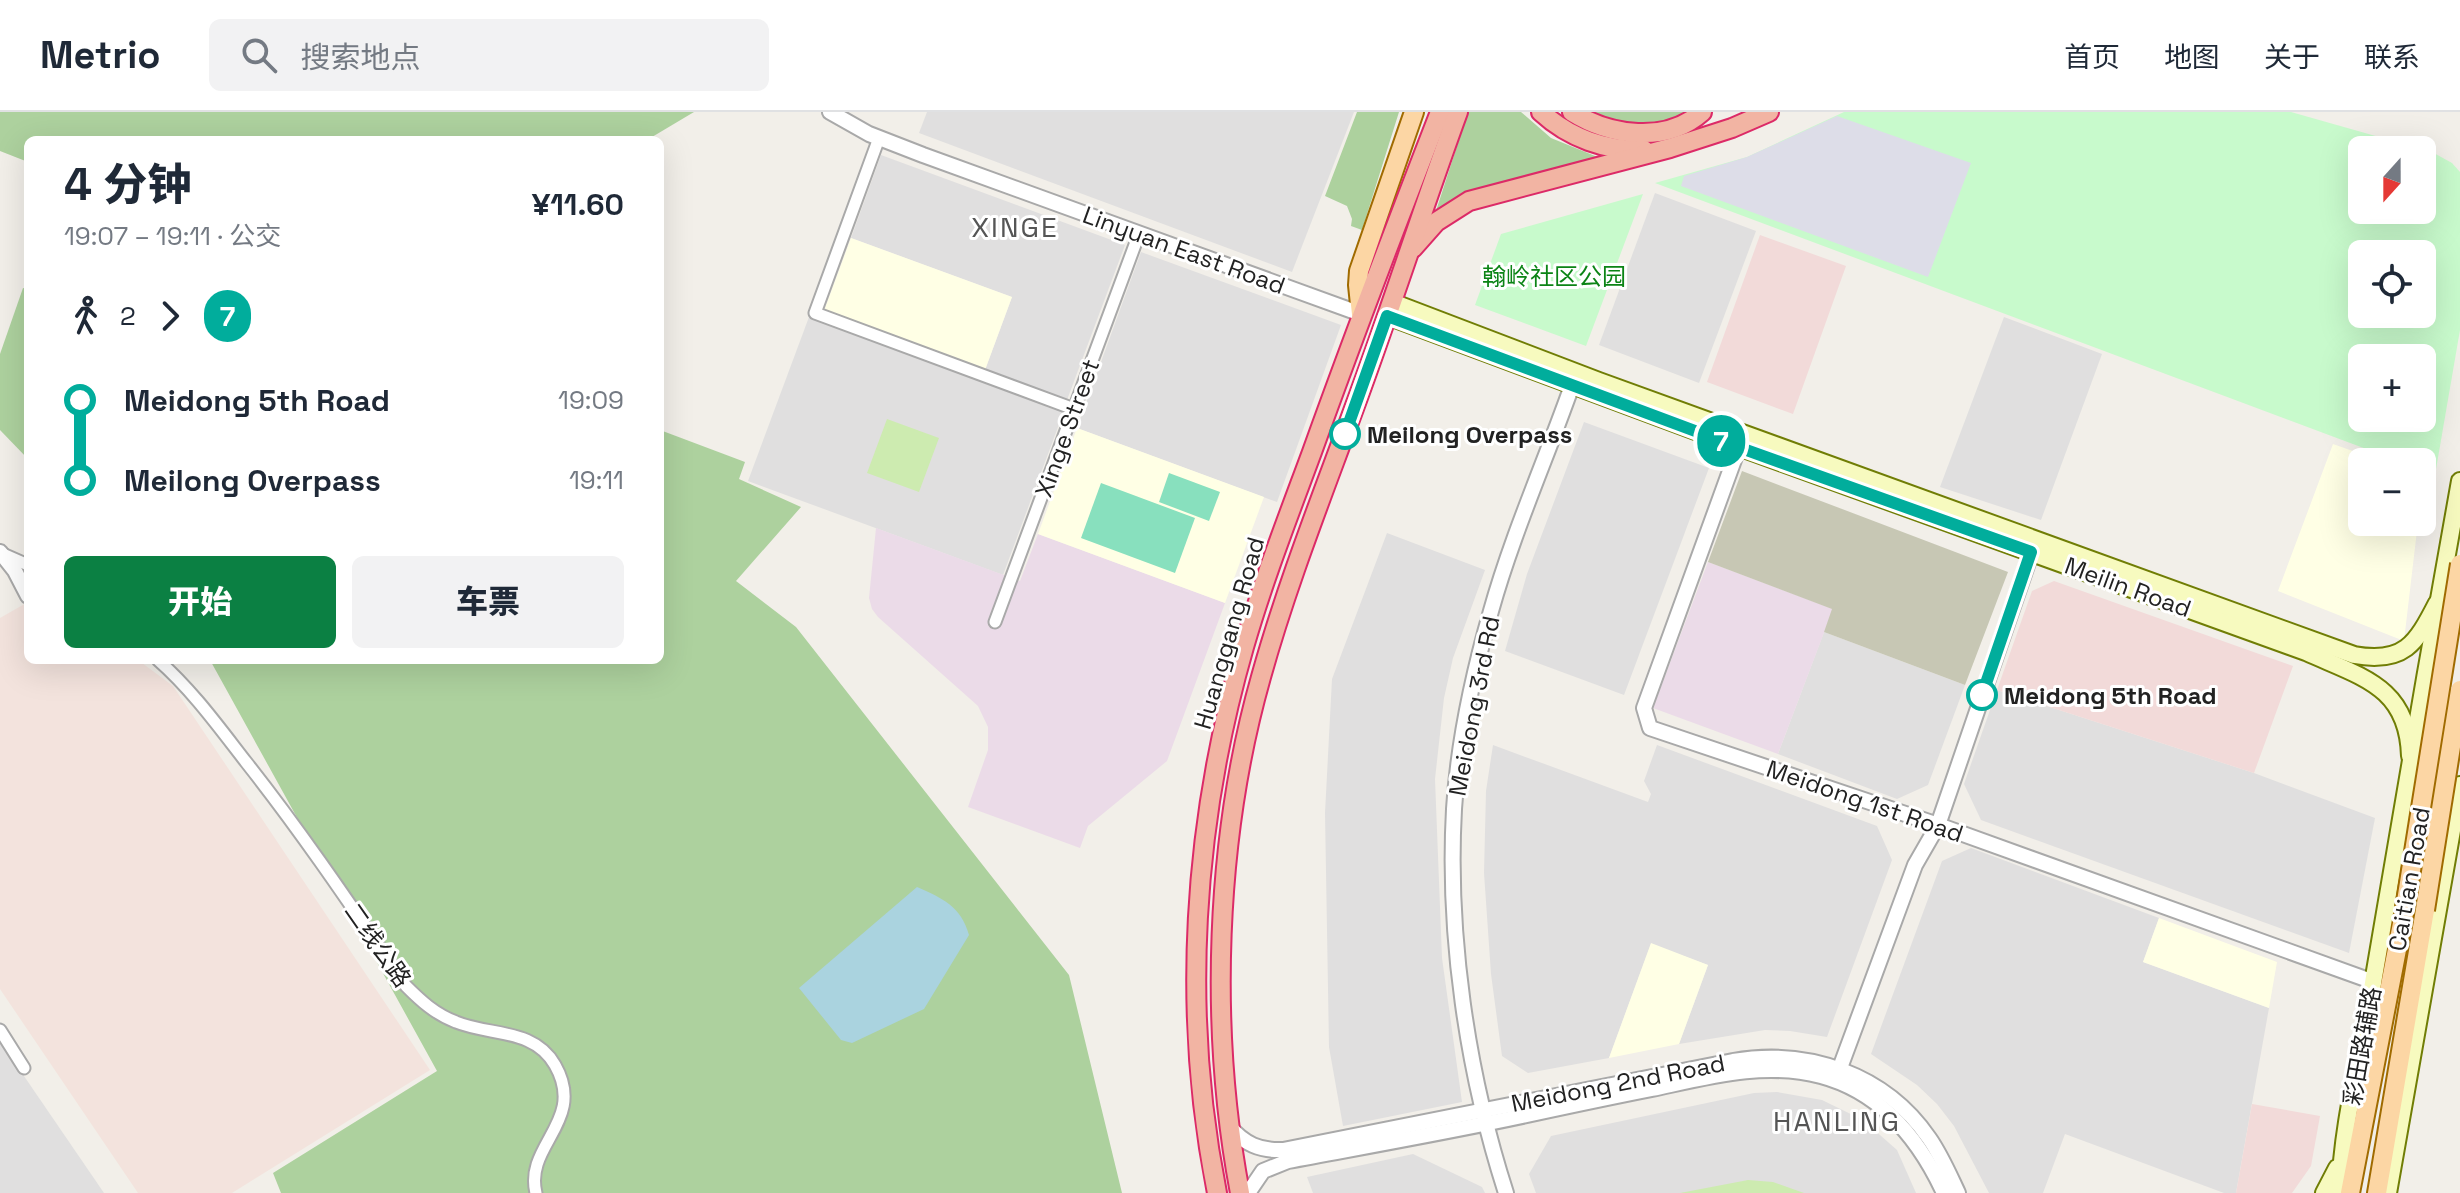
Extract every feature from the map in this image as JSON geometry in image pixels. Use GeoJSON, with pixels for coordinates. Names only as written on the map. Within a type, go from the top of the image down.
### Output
{"type":"FeatureCollection","features":[{"type":"Feature","properties":{"kind":"highway","name":"Huanggang Road"},"geometry":{"type":"LineString","coordinates":[[1217,1193],[1205,1121],[1196,1020],[1196,942],[1203,853],[1214,777],[1244,649],[1258,605],[1361,314],[1440,112]]}},
{"type":"Feature","properties":{"kind":"highway","name":"Huanggang Road"},"geometry":{"type":"LineString","coordinates":[[1240,1193],[1224,1071],[1222,947],[1233,816],[1244,753],[1260,680],[1281,611],[1458,112]]}},
{"type":"Feature","properties":{"kind":"highway"},"geometry":{"type":"LineString","coordinates":[[1541,112],[1638,133],[1661,132],[1681,126],[1702,112]]}},
{"type":"Feature","properties":{"kind":"highway"},"geometry":{"type":"LineString","coordinates":[[1407,257],[1436,222],[1469,201],[1670,148],[1769,112]]}},
{"type":"Feature","properties":{"kind":"highway"},"geometry":{"type":"LineString","coordinates":[[1567,120],[1598,144],[1620,149],[1670,148]]}},
{"type":"Feature","properties":{"kind":"main road"},"geometry":{"type":"LineString","coordinates":[[1361,314],[1359,271],[1414,112]]}},
{"type":"Feature","properties":{"kind":"main road","name":"Meilin Road"},"geometry":{"type":"LineString","coordinates":[[1390,309],[2309,647],[2387,693],[2406,724],[2410,756]]}},
{"type":"Feature","properties":{"kind":"main road","name":"彩田路辅路"},"geometry":{"type":"LineString","coordinates":[[2340,1193],[2341,1159],[2460,481]]}},
{"type":"Feature","properties":{"kind":"main road","name":"Caitian Road"},"geometry":{"type":"LineString","coordinates":[[2350,1193],[2405,908],[2460,564]]}},
{"type":"Feature","properties":{"kind":"main road","name":"Meilin Road"},"geometry":{"type":"LineString","coordinates":[[2309,647],[2382,658],[2404,650],[2418,639],[2437,603]]}},
{"type":"Feature","properties":{"kind":"main road"},"geometry":{"type":"LineString","coordinates":[[2427,666],[2437,681],[2460,687]]}},
{"type":"Feature","properties":{"kind":"main road","name":"Caitian Road"},"geometry":{"type":"LineString","coordinates":[[2377,1193],[2460,687]]}},
{"type":"Feature","properties":{"kind":"main road"},"geometry":{"type":"LineString","coordinates":[[2418,709],[2460,705]]}},
{"type":"Feature","properties":{"kind":"main road"},"geometry":{"type":"LineString","coordinates":[[2388,1193],[2460,785]]}},
{"type":"Feature","properties":{"kind":"main road"},"geometry":{"type":"LineString","coordinates":[[2396,1157],[2403,1193]]}},
{"type":"Feature","properties":{"kind":"main road"},"geometry":{"type":"LineString","coordinates":[[2324,1193],[2341,1159]]}},
{"type":"Feature","properties":{"kind":"street","name":"Linyuan East Road"},"geometry":{"type":"LineString","coordinates":[[830,112],[879,138],[1361,314]]}},
{"type":"Feature","properties":{"kind":"street"},"geometry":{"type":"LineString","coordinates":[[879,138],[815,313],[1074,409]]}},
{"type":"Feature","properties":{"kind":"street","name":"Xinge Street"},"geometry":{"type":"LineString","coordinates":[[995,622],[1139,234]]}},
{"type":"Feature","properties":{"kind":"street","name":"Meidong 3rd Rd"},"geometry":{"type":"LineString","coordinates":[[1506,1193],[1484,1117],[1469,1045],[1454,885],[1454,808],[1470,704],[1491,612],[1574,379]]}},
{"type":"Feature","properties":{"kind":"street","name":"Meidong 1st Road"},"geometry":{"type":"LineString","coordinates":[[1740,440],[1644,708],[1650,728],[1938,825],[2374,982]]}},
{"type":"Feature","properties":{"kind":"street"},"geometry":{"type":"LineString","coordinates":[[1838,1075],[1915,865],[1938,825],[2034,546]]}},
{"type":"Feature","properties":{"kind":"street"},"geometry":{"type":"LineString","coordinates":[[1,553],[24,563]]}},
{"type":"Feature","properties":{"kind":"street"},"geometry":{"type":"LineString","coordinates":[[1,553],[24,586]]}},
{"type":"Feature","properties":{"kind":"street","name":"二线公路"},"geometry":{"type":"LineString","coordinates":[[162,664],[199,702],[260,780],[406,986],[424,1004],[447,1018],[488,1032],[537,1043],[549,1056],[561,1078],[565,1098],[561,1116],[536,1169],[536,1193]]}},
{"type":"Feature","properties":{"kind":"street"},"geometry":{"type":"LineString","coordinates":[[0,1030],[24,1068]]}},
{"type":"Feature","properties":{"kind":"street","name":"Meidong 2nd Road"},"geometry":{"type":"LineString","coordinates":[[1248,1193],[1263,1171],[1288,1161],[1754,1058],[1804,1059],[1838,1075],[1868,1082],[1908,1112],[1937,1150],[1958,1193]]}},
{"type":"Feature","properties":{"kind":"street","name":"Meidong 2nd Road"},"geometry":{"type":"LineString","coordinates":[[1838,1075],[1898,1121],[1918,1145],[1944,1193]]}},
{"type":"Feature","properties":{"kind":"street","name":"Meidong 2nd Road"},"geometry":{"type":"LineString","coordinates":[[1229,1126],[1252,1146],[1283,1150],[1484,1117]]}},
{"type":"Feature","properties":{"kind":"shaded area"},"geometry":{"type":"Polygon","coordinates":[[[927,112],[1354,112],[1292,272],[919,133],[927,112]]]}},
{"type":"Feature","properties":{"kind":"shaded area"},"geometry":{"type":"Polygon","coordinates":[[[1837,116],[1971,163],[1928,277],[1681,186],[1684,176],[1747,157],[1837,116]]]}},
{"type":"Feature","properties":{"kind":"shaded area"},"geometry":{"type":"Polygon","coordinates":[[[881,155],[1125,245],[1067,400],[985,370],[1012,297],[851,238],[881,155]]]}},
{"type":"Feature","properties":{"kind":"shaded area"},"geometry":{"type":"Polygon","coordinates":[[[1655,193],[1756,231],[1699,383],[1599,345],[1655,193]]]}},
{"type":"Feature","properties":{"kind":"shaded area"},"geometry":{"type":"Polygon","coordinates":[[[1760,235],[1846,266],[1793,414],[1707,382],[1760,235]]]}},
{"type":"Feature","properties":{"kind":"shaded area"},"geometry":{"type":"Polygon","coordinates":[[[851,238],[1012,297],[985,370],[824,311],[851,238]]]}},
{"type":"Feature","properties":{"kind":"shaded area"},"geometry":{"type":"Polygon","coordinates":[[[1141,252],[1341,325],[1277,502],[1077,428],[1141,252]]]}},
{"type":"Feature","properties":{"kind":"shaded area"},"geometry":{"type":"Polygon","coordinates":[[[809,317],[1064,411],[1003,575],[748,481],[809,317]]]}},
{"type":"Feature","properties":{"kind":"shaded area"},"geometry":{"type":"Polygon","coordinates":[[[2004,317],[2102,354],[2041,520],[1940,487],[2004,317]]]}},
{"type":"Feature","properties":{"kind":"shaded area"},"geometry":{"type":"Polygon","coordinates":[[[1584,422],[1709,468],[1624,695],[1505,651],[1527,574],[1584,422]]]}},
{"type":"Feature","properties":{"kind":"shaded area"},"geometry":{"type":"Polygon","coordinates":[[[1077,428],[1264,497],[1225,603],[1038,534],[1077,428]]]}},
{"type":"Feature","properties":{"kind":"shaded area"},"geometry":{"type":"Polygon","coordinates":[[[2333,444],[2348,449],[2348,536],[2416,536],[2404,641],[2278,591],[2333,444]]]}},
{"type":"Feature","properties":{"kind":"shaded area"},"geometry":{"type":"Polygon","coordinates":[[[1742,471],[2008,572],[1965,685],[1824,632],[1832,609],[1708,562],[1742,471]]]}},
{"type":"Feature","properties":{"kind":"shaded area"},"geometry":{"type":"Polygon","coordinates":[[[876,528],[1020,581],[1038,534],[1225,603],[1167,761],[1088,826],[1080,848],[968,807],[988,750],[988,727],[978,706],[872,609],[869,598],[876,528]]]}},
{"type":"Feature","properties":{"kind":"shaded area"},"geometry":{"type":"Polygon","coordinates":[[[1387,533],[1485,570],[1453,658],[1444,698],[1435,779],[1442,958],[1462,1102],[1343,1126],[1329,1047],[1325,813],[1332,679],[1387,533]]]}},
{"type":"Feature","properties":{"kind":"shaded area"},"geometry":{"type":"Polygon","coordinates":[[[1708,562],[1833,609],[1778,754],[1653,708],[1708,562]]]}},
{"type":"Feature","properties":{"kind":"shaded area"},"geometry":{"type":"Polygon","coordinates":[[[2054,581],[2293,666],[2254,773],[1997,690],[2032,591],[2054,581]]]}},
{"type":"Feature","properties":{"kind":"shaded area"},"geometry":{"type":"Polygon","coordinates":[[[24,604],[24,664],[143,664],[173,686],[430,1070],[232,1193],[138,1193],[0,989],[0,618],[24,604]]]}},
{"type":"Feature","properties":{"kind":"shaded area"},"geometry":{"type":"Polygon","coordinates":[[[1824,632],[1965,685],[1928,785],[1897,799],[1778,754],[1824,632]]]}},
{"type":"Feature","properties":{"kind":"shaded area"},"geometry":{"type":"Polygon","coordinates":[[[1997,690],[2254,773],[2375,818],[2349,953],[1981,820],[1964,784],[1997,690]]]}},
{"type":"Feature","properties":{"kind":"shaded area"},"geometry":{"type":"Polygon","coordinates":[[[1493,745],[1648,802],[1651,794],[1644,781],[1657,745],[1877,826],[1892,860],[1827,1037],[1765,1030],[1679,1044],[1708,965],[1651,944],[1609,1058],[1528,1073],[1502,1056],[1491,974],[1484,873],[1486,791],[1493,745]]]}},
{"type":"Feature","properties":{"kind":"shaded area"},"geometry":{"type":"Polygon","coordinates":[[[1971,848],[2159,918],[2143,962],[2269,1008],[2236,1193],[2224,1193],[2065,1134],[2043,1193],[1989,1193],[1954,1126],[1937,1104],[1917,1085],[1871,1054],[1942,861],[1971,848]]]}},
{"type":"Feature","properties":{"kind":"shaded area"},"geometry":{"type":"Polygon","coordinates":[[[2159,918],[2277,962],[2269,1008],[2143,962],[2159,918]]]}},
{"type":"Feature","properties":{"kind":"shaded area"},"geometry":{"type":"Polygon","coordinates":[[[1651,943],[1708,965],[1679,1044],[1609,1058],[1651,943]]]}},
{"type":"Feature","properties":{"kind":"shaded area"},"geometry":{"type":"Polygon","coordinates":[[[0,1041],[104,1193],[0,1193],[0,1041]]]}},
{"type":"Feature","properties":{"kind":"shaded area"},"geometry":{"type":"Polygon","coordinates":[[[1777,1092],[1822,1100],[1863,1120],[1897,1150],[1916,1193],[1536,1193],[1529,1174],[1551,1136],[1754,1093],[1777,1092]]]}},
{"type":"Feature","properties":{"kind":"shaded area"},"geometry":{"type":"Polygon","coordinates":[[[2252,1104],[2320,1116],[2311,1166],[2292,1193],[2236,1193],[2252,1104]]]}},
{"type":"Feature","properties":{"kind":"shaded area"},"geometry":{"type":"Polygon","coordinates":[[[1413,1154],[1482,1187],[1485,1193],[1313,1193],[1307,1177],[1413,1154]]]}},
{"type":"Feature","properties":{"kind":"green space"},"geometry":{"type":"Polygon","coordinates":[[[0,112],[694,112],[654,136],[24,136],[24,160],[0,151],[0,112]]]}},
{"type":"Feature","properties":{"kind":"green space"},"geometry":{"type":"Polygon","coordinates":[[[1357,112],[1399,112],[1362,230],[1351,226],[1347,206],[1325,196],[1357,112]]]}},
{"type":"Feature","properties":{"kind":"green space"},"geometry":{"type":"Polygon","coordinates":[[[1468,112],[1521,112],[1551,138],[1600,158],[1435,214],[1468,112]]]}},
{"type":"Feature","properties":{"kind":"green space"},"geometry":{"type":"Polygon","coordinates":[[[1591,112],[1689,112],[1651,124],[1628,124],[1591,112]]]}},
{"type":"Feature","properties":{"kind":"green space"},"geometry":{"type":"Polygon","coordinates":[[[1844,112],[2291,112],[2376,136],[2348,136],[2348,224],[2436,224],[2436,154],[2452,163],[2460,172],[2460,330],[2436,469],[2436,448],[2364,448],[1655,183],[1747,157],[1844,112]]]}},
{"type":"Feature","properties":{"kind":"green space","name":"翰岭社区公园"},"geometry":{"type":"Polygon","coordinates":[[[1643,194],[1586,346],[1475,305],[1501,234],[1643,194]]]}},
{"type":"Feature","properties":{"kind":"green space"},"geometry":{"type":"Polygon","coordinates":[[[24,288],[24,455],[0,430],[0,354],[24,288]]]}},
{"type":"Feature","properties":{"kind":"green space"},"geometry":{"type":"Polygon","coordinates":[[[887,419],[939,438],[919,492],[867,473],[887,419]]]}},
{"type":"Feature","properties":{"kind":"green space"},"geometry":{"type":"Polygon","coordinates":[[[664,432],[745,462],[739,479],[801,507],[736,581],[796,627],[1069,975],[1122,1193],[281,1193],[273,1173],[437,1071],[212,664],[664,664],[664,432]]]}},
{"type":"Feature","properties":{"kind":"green space"},"geometry":{"type":"Polygon","coordinates":[[[1169,473],[1220,492],[1209,521],[1159,502],[1169,473]]]}},
{"type":"Feature","properties":{"kind":"green space"},"geometry":{"type":"Polygon","coordinates":[[[1101,483],[1195,518],[1175,573],[1081,538],[1101,483]]]}},
{"type":"Feature","properties":{"kind":"green space"},"geometry":{"type":"Polygon","coordinates":[[[1748,1180],[1773,1182],[1804,1193],[1680,1193],[1748,1180]]]}},
{"type":"Feature","properties":{"kind":"water"},"geometry":{"type":"Polygon","coordinates":[[[917,887],[956,910],[969,935],[924,1009],[852,1043],[841,1040],[799,988],[917,887]]]}},
{"type":"Feature","properties":{"kind":"bus line","name":"7"},"geometry":{"type":"LineString","coordinates":[[1345,434],[1387,316],[2031,552],[1982,695]]}},
{"type":"Feature","properties":{"kind":"place","name":"Meilong Overpass"},"geometry":{"type":"Point","coordinates":[1345,434]}},
{"type":"Feature","properties":{"kind":"place","name":"Meidong 5th Road"},"geometry":{"type":"Point","coordinates":[1982,695]}},
{"type":"Feature","properties":{"kind":"district","name":"XINGE"},"geometry":{"type":"Point","coordinates":[1015,227]}},
{"type":"Feature","properties":{"kind":"district","name":"HANLING"},"geometry":{"type":"Point","coordinates":[1837,1121]}}]}
